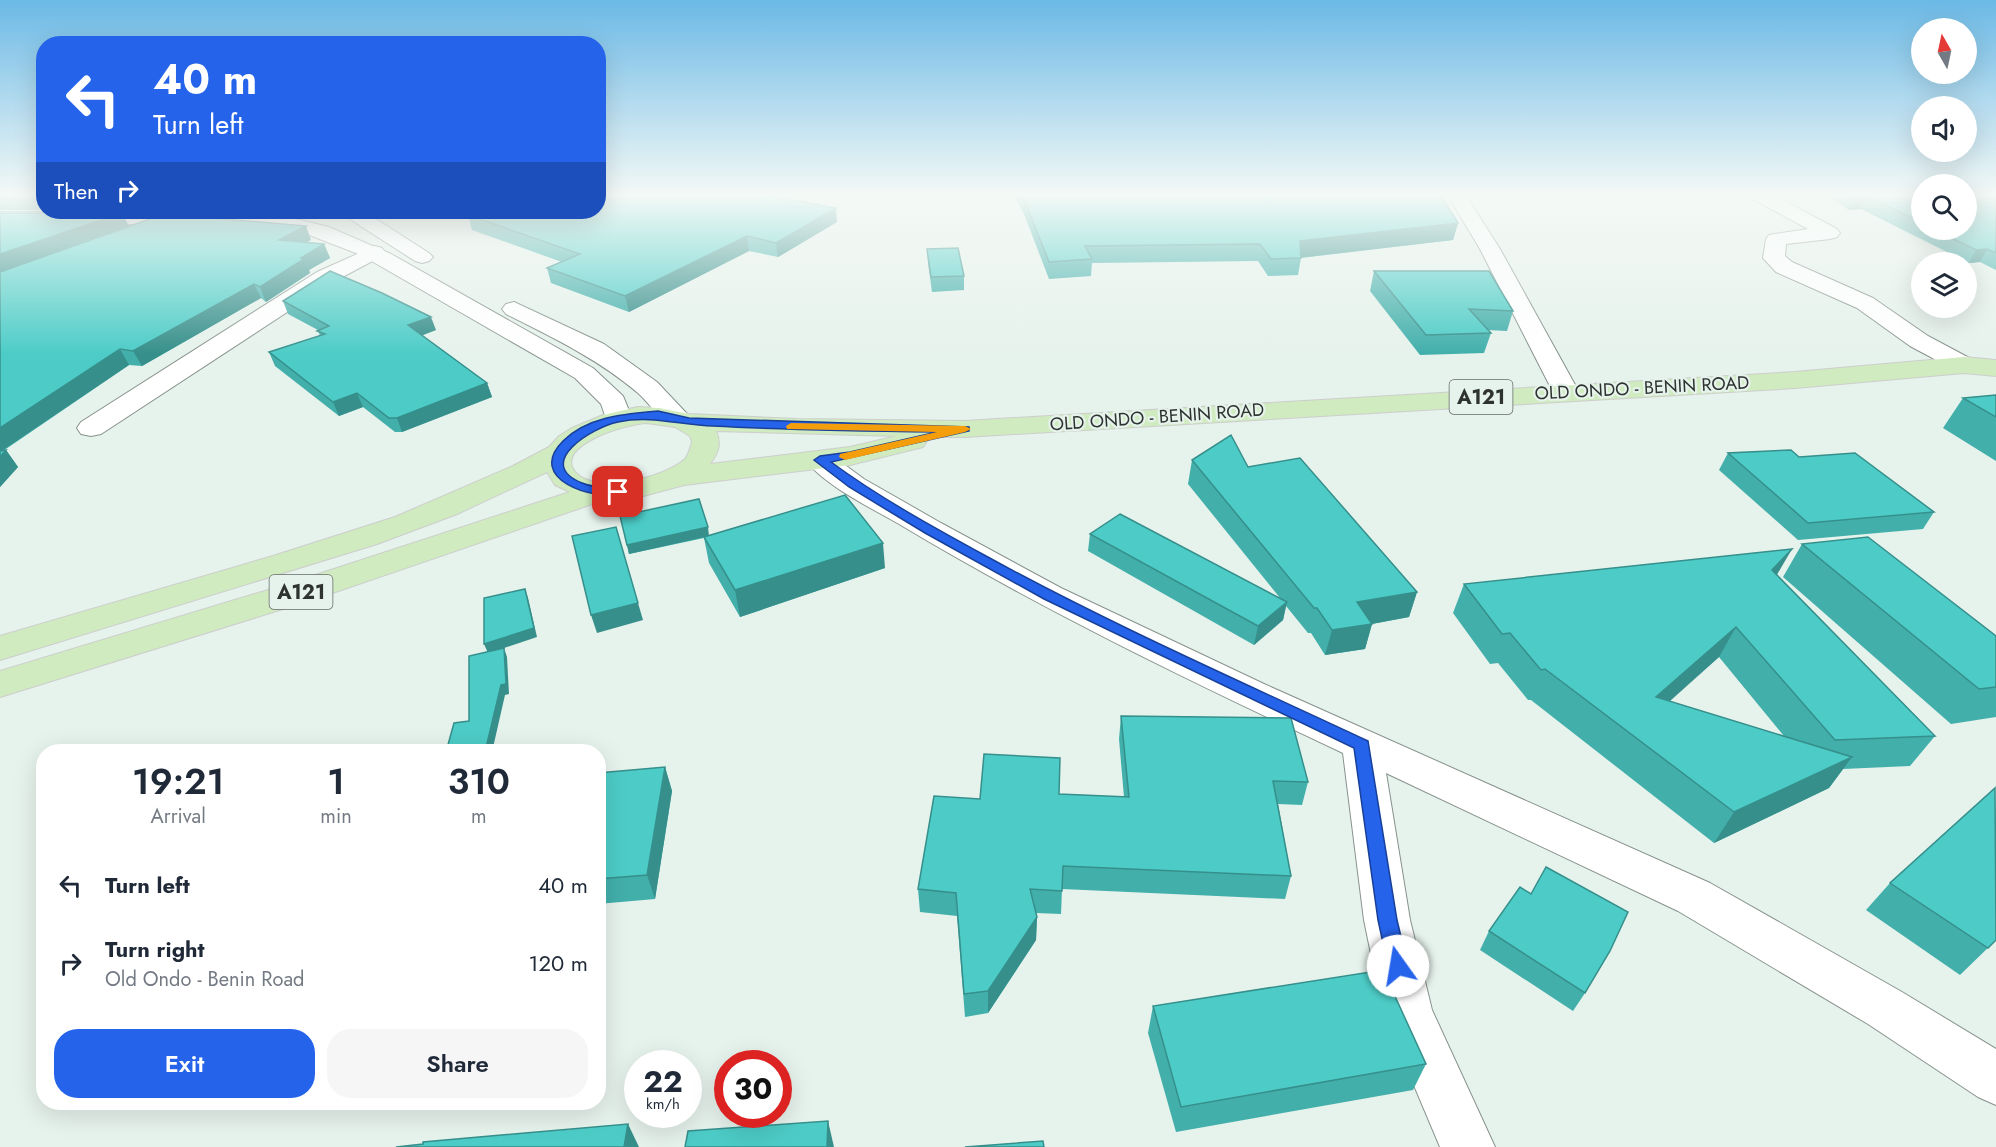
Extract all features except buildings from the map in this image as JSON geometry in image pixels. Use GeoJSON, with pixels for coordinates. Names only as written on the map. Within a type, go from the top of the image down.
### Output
{"type":"FeatureCollection","features":[{"type":"Feature","properties":{"kind":"main road","name":"OLD ONDO - BENIN ROAD"},"geometry":{"type":"LineString","coordinates":[[965,429],[850,456],[675,477],[639,489],[599,491],[578,486],[564,477],[558,465],[561,452],[568,442],[582,432],[618,418],[658,415],[682,419],[797,427],[965,429],[1795,380],[1964,365],[1996,368]]}},
{"type":"Feature","properties":{"kind":"main road","name":"OLD ONDO - BENIN ROAD"},"geometry":{"type":"LineString","coordinates":[[675,477],[693,466],[703,453],[706,441],[701,430],[682,419]]}},
{"type":"Feature","properties":{"kind":"main road","name":"OLD ONDO - BENIN ROAD"},"geometry":{"type":"LineString","coordinates":[[0,648],[331,550],[423,517],[523,474],[561,452]]}},
{"type":"Feature","properties":{"kind":"main road","name":"OLD ONDO - BENIN ROAD"},"geometry":{"type":"LineString","coordinates":[[0,684],[303,591],[563,506],[599,491]]}},
{"type":"Feature","properties":{"kind":"street"},"geometry":{"type":"LineString","coordinates":[[364,248],[584,373],[614,402],[618,418]]}},
{"type":"Feature","properties":{"kind":"street"},"geometry":{"type":"LineString","coordinates":[[407,248],[486,295],[595,349],[648,388],[682,419]]}},
{"type":"Feature","properties":{"kind":"street"},"geometry":{"type":"LineString","coordinates":[[1489,248],[1566,392]]}},
{"type":"Feature","properties":{"kind":"street"},"geometry":{"type":"LineString","coordinates":[[1775,248],[1774,258],[1784,267],[1865,303],[1919,341],[1964,365]]}},
{"type":"Feature","properties":{"kind":"street"},"geometry":{"type":"LineString","coordinates":[[91,428],[325,277],[375,252]]}},
{"type":"Feature","properties":{"kind":"street"},"geometry":{"type":"LineString","coordinates":[[820,460],[854,485],[1049,596],[1362,745],[1694,897],[1885,1008],[1996,1079]]}},
{"type":"Feature","properties":{"kind":"street"},"geometry":{"type":"LineString","coordinates":[[1362,745],[1387,920],[1408,1012],[1468,1147]]}},
{"type":"Feature","properties":{"kind":"slow traffic"},"geometry":{"type":"LineString","coordinates":[[791,426],[965,429],[845,457]]}},
{"type":"Feature","properties":{"kind":"route"},"geometry":{"type":"LineString","coordinates":[[618,492],[599,491],[578,486],[564,477],[558,465],[561,452],[568,442],[598,424],[618,418],[658,415],[676,417],[689,422],[735,422],[797,427],[965,429],[850,456],[820,460],[854,485],[1049,596],[1362,745],[1387,920],[1398,966]]}}]}
